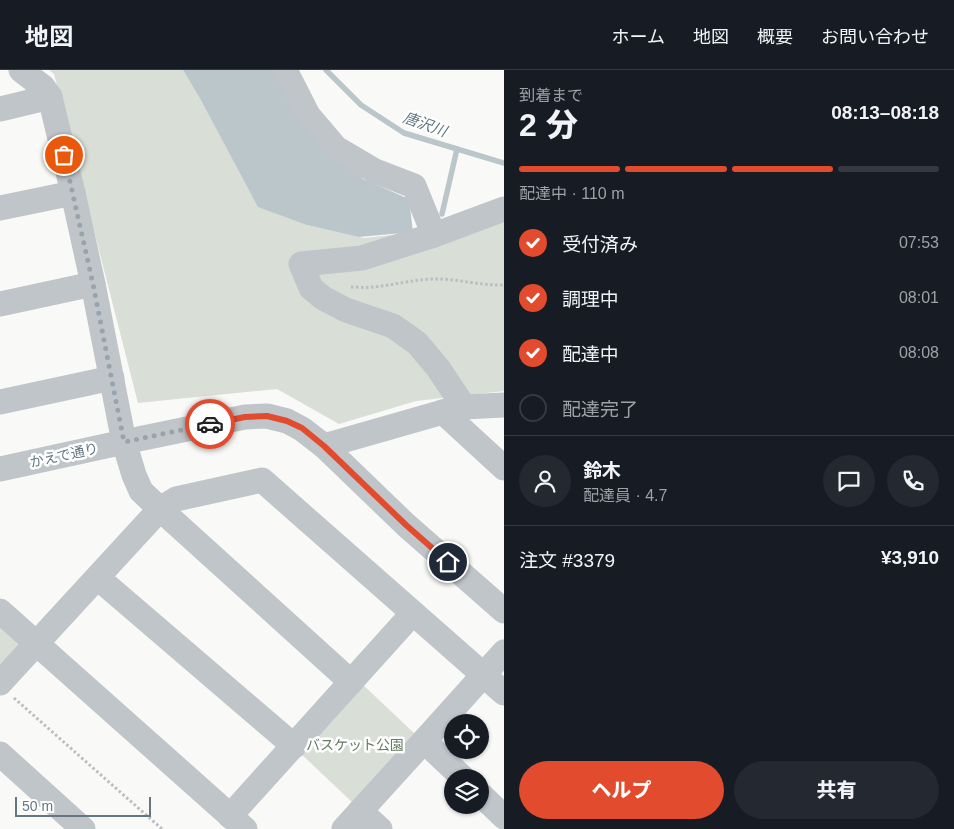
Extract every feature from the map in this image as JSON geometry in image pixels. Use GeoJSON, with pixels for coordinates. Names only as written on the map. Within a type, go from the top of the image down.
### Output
{"type":"FeatureCollection","features":[{"type":"Feature","properties":{"kind":"street"},"geometry":{"type":"LineString","coordinates":[[21,70],[43,87],[50,97],[93,284],[124,442],[141,491],[351,682]]}},
{"type":"Feature","properties":{"kind":"street"},"geometry":{"type":"LineString","coordinates":[[286,74],[308,115],[336,148],[375,171],[414,186],[434,235]]}},
{"type":"Feature","properties":{"kind":"street"},"geometry":{"type":"LineString","coordinates":[[0,109],[50,97]]}},
{"type":"Feature","properties":{"kind":"street"},"geometry":{"type":"LineString","coordinates":[[0,208],[73,193]]}},
{"type":"Feature","properties":{"kind":"street"},"geometry":{"type":"LineString","coordinates":[[504,209],[434,235],[362,258],[301,264],[311,288],[323,298],[346,310],[393,326],[417,343],[438,368],[454,410],[504,468]]}},
{"type":"Feature","properties":{"kind":"street"},"geometry":{"type":"LineString","coordinates":[[0,304],[93,284]]}},
{"type":"Feature","properties":{"kind":"street"},"geometry":{"type":"LineString","coordinates":[[0,402],[112,378]]}},
{"type":"Feature","properties":{"kind":"street"},"geometry":{"type":"LineString","coordinates":[[324,446],[454,410],[504,405]]}},
{"type":"Feature","properties":{"kind":"street","name":"かえで通り"},"geometry":{"type":"LineString","coordinates":[[0,469],[245,417],[267,416],[287,421],[302,428],[324,446],[406,525],[504,611]]}},
{"type":"Feature","properties":{"kind":"street"},"geometry":{"type":"LineString","coordinates":[[6,689],[37,644],[160,510],[176,499],[262,480],[504,693]]}},
{"type":"Feature","properties":{"kind":"street"},"geometry":{"type":"LineString","coordinates":[[98,578],[294,746]]}},
{"type":"Feature","properties":{"kind":"street"},"geometry":{"type":"LineString","coordinates":[[0,611],[238,823],[294,746],[414,612]]}},
{"type":"Feature","properties":{"kind":"street"},"geometry":{"type":"LineString","coordinates":[[344,829],[504,652]]}},
{"type":"Feature","properties":{"kind":"street"},"geometry":{"type":"LineString","coordinates":[[424,742],[453,769]]}},
{"type":"Feature","properties":{"kind":"street"},"geometry":{"type":"LineString","coordinates":[[0,754],[83,829]]}},
{"type":"Feature","properties":{"kind":"street"},"geometry":{"type":"LineString","coordinates":[[489,802],[504,816]]}},
{"type":"Feature","properties":{"kind":"street"},"geometry":{"type":"LineString","coordinates":[[360,811],[380,829]]}},
{"type":"Feature","properties":{"kind":"path"},"geometry":{"type":"LineString","coordinates":[[314,291],[326,287],[372,287],[431,279],[468,281],[492,286],[504,285]]}},
{"type":"Feature","properties":{"kind":"path"},"geometry":{"type":"LineString","coordinates":[[6,689],[162,829]]}},
{"type":"Feature","properties":{"kind":"green space"},"geometry":{"type":"Polygon","coordinates":[[[49,70],[183,70],[202,102],[307,225],[364,238],[419,232],[504,217],[504,391],[416,401],[339,424],[277,389],[138,403],[54,74],[49,70]]]}},
{"type":"Feature","properties":{"kind":"green space"},"geometry":{"type":"Polygon","coordinates":[[[0,624],[22,644],[0,668],[0,624]]]}},
{"type":"Feature","properties":{"kind":"green space","name":"バスケット公園"},"geometry":{"type":"Polygon","coordinates":[[[360,682],[417,736],[354,804],[297,750],[360,682]]]}},
{"type":"Feature","properties":{"kind":"shaded area"},"geometry":{"type":"Polygon","coordinates":[[[183,70],[279,70],[306,121],[363,179],[409,199],[413,232],[359,237],[307,225],[258,207],[183,70]]]}},
{"type":"Feature","properties":{"kind":"waterway","name":"唐沢川"},"geometry":{"type":"LineString","coordinates":[[326,70],[361,105],[404,133],[504,163]]}},
{"type":"Feature","properties":{"kind":"waterway"},"geometry":{"type":"LineString","coordinates":[[442,214],[457,149]]}},
{"type":"Feature","properties":{"kind":"way so far"},"geometry":{"type":"LineString","coordinates":[[64,155],[93,284],[124,442],[210,424]]}},
{"type":"Feature","properties":{"kind":"route"},"geometry":{"type":"LineString","coordinates":[[210,424],[245,417],[267,416],[287,421],[302,428],[324,446],[406,525],[448,562]]}}]}
